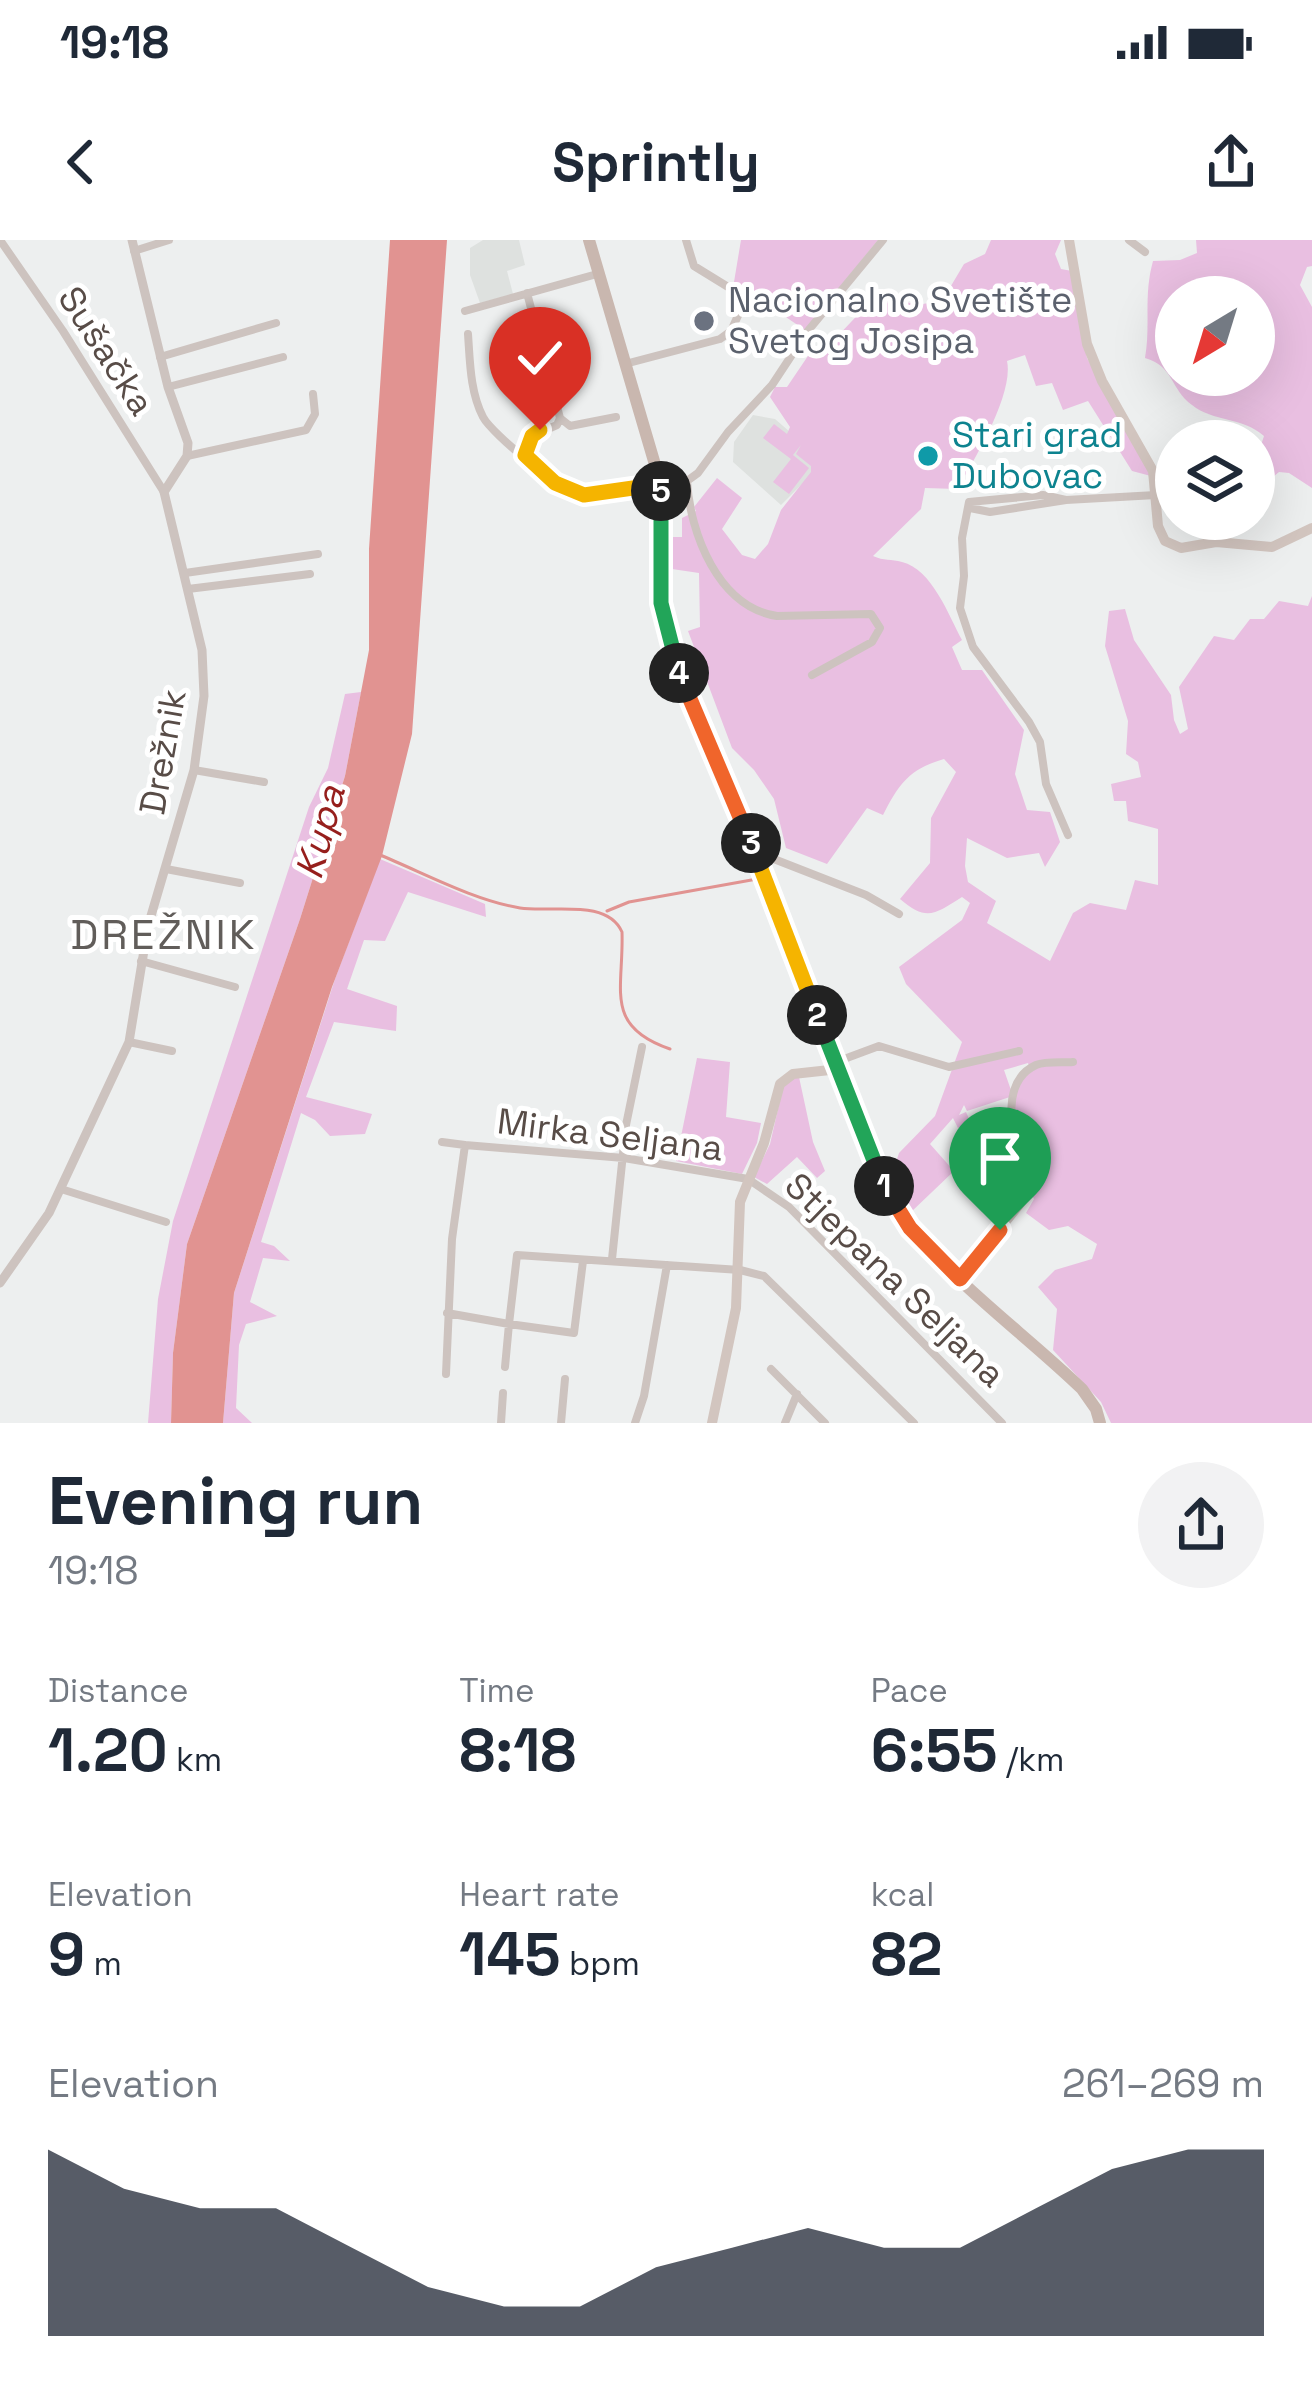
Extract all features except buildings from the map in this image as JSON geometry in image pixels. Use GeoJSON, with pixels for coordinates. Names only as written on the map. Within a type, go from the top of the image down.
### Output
{"type":"FeatureCollection","features":[{"type":"Feature","properties":{"kind":"main road"},"geometry":{"type":"LineString","coordinates":[[589,240],[661,484],[661,603],[681,678],[754,851],[887,1195],[910,1228],[960,1279],[1082,1388],[1100,1423]]}},
{"type":"Feature","properties":{"kind":"main road"},"geometry":{"type":"LineString","coordinates":[[1070,240],[1094,364],[1153,471],[1155,483]]}},
{"type":"Feature","properties":{"kind":"main road"},"geometry":{"type":"LineString","coordinates":[[1167,540],[1173,546],[1230,542],[1272,547],[1312,528]]}},
{"type":"Feature","properties":{"kind":"main road"},"geometry":{"type":"LineString","coordinates":[[712,1423],[729,1348],[740,1270],[740,1202],[748,1179],[785,1076],[838,1066]]}},
{"type":"Feature","properties":{"kind":"street"},"geometry":{"type":"LineString","coordinates":[[164,492],[188,456],[188,443],[168,387],[133,245],[169,240]]}},
{"type":"Feature","properties":{"kind":"street"},"geometry":{"type":"LineString","coordinates":[[625,364],[721,339],[731,331],[746,298],[694,266],[686,240]]}},
{"type":"Feature","properties":{"kind":"street"},"geometry":{"type":"LineString","coordinates":[[468,334],[473,385],[482,416],[494,432],[555,483],[584,495],[687,481],[772,385],[807,332],[883,240]]}},
{"type":"Feature","properties":{"kind":"street"},"geometry":{"type":"LineString","coordinates":[[1129,240],[1145,252]]}},
{"type":"Feature","properties":{"kind":"street","name":"Sušačka"},"geometry":{"type":"LineString","coordinates":[[0,241],[164,492]]}},
{"type":"Feature","properties":{"kind":"street"},"geometry":{"type":"LineString","coordinates":[[465,310],[599,273]]}},
{"type":"Feature","properties":{"kind":"street"},"geometry":{"type":"LineString","coordinates":[[527,293],[560,418],[570,426],[616,416]]}},
{"type":"Feature","properties":{"kind":"street"},"geometry":{"type":"LineString","coordinates":[[160,357],[276,323]]}},
{"type":"Feature","properties":{"kind":"street"},"geometry":{"type":"LineString","coordinates":[[168,387],[284,356]]}},
{"type":"Feature","properties":{"kind":"street"},"geometry":{"type":"LineString","coordinates":[[188,456],[306,430],[315,415],[313,394]]}},
{"type":"Feature","properties":{"kind":"street"},"geometry":{"type":"LineString","coordinates":[[525,455],[532,436],[556,425],[560,418]]}},
{"type":"Feature","properties":{"kind":"street"},"geometry":{"type":"LineString","coordinates":[[687,481],[696,532],[720,579],[741,600],[778,616],[871,614],[878,620],[880,628],[872,642],[812,675]]}},
{"type":"Feature","properties":{"kind":"street","name":"Drežnik"},"geometry":{"type":"LineString","coordinates":[[0,1283],[61,1189],[129,1042],[141,961],[194,770],[204,670],[164,492]]}},
{"type":"Feature","properties":{"kind":"street"},"geometry":{"type":"LineString","coordinates":[[1068,835],[1046,784],[1040,742],[973,647],[960,608],[962,538],[970,505],[1042,495],[1066,500],[1155,495]]}},
{"type":"Feature","properties":{"kind":"street"},"geometry":{"type":"LineString","coordinates":[[184,573],[318,554]]}},
{"type":"Feature","properties":{"kind":"street"},"geometry":{"type":"LineString","coordinates":[[188,589],[310,574]]}},
{"type":"Feature","properties":{"kind":"street"},"geometry":{"type":"LineString","coordinates":[[194,770],[264,782]]}},
{"type":"Feature","properties":{"kind":"street"},"geometry":{"type":"LineString","coordinates":[[754,851],[866,895],[899,914]]}},
{"type":"Feature","properties":{"kind":"street","name":"Drežnik"},"geometry":{"type":"LineString","coordinates":[[166,869],[240,883]]}},
{"type":"Feature","properties":{"kind":"street"},"geometry":{"type":"LineString","coordinates":[[141,961],[235,987]]}},
{"type":"Feature","properties":{"kind":"street"},"geometry":{"type":"LineString","coordinates":[[129,1042],[172,1051]]}},
{"type":"Feature","properties":{"kind":"street"},"geometry":{"type":"LineString","coordinates":[[838,1066],[879,1046],[949,1067],[1019,1051]]}},
{"type":"Feature","properties":{"kind":"street"},"geometry":{"type":"LineString","coordinates":[[612,1260],[631,1095],[642,1047]]}},
{"type":"Feature","properties":{"kind":"street"},"geometry":{"type":"LineString","coordinates":[[960,1279],[1024,1200],[1010,1102],[1019,1078],[1037,1064],[1073,1062]]}},
{"type":"Feature","properties":{"kind":"street","name":"Mirka Seljana"},"geometry":{"type":"LineString","coordinates":[[442,1142],[624,1158],[748,1179]]}},
{"type":"Feature","properties":{"kind":"street","name":"Mirka Seljana"},"geometry":{"type":"LineString","coordinates":[[446,1374],[452,1239],[465,1145]]}},
{"type":"Feature","properties":{"kind":"street"},"geometry":{"type":"LineString","coordinates":[[977,1170],[993,1190],[1000,1230]]}},
{"type":"Feature","properties":{"kind":"street","name":"Stjepana Seljana"},"geometry":{"type":"LineString","coordinates":[[748,1179],[789,1207],[1003,1423]]}},
{"type":"Feature","properties":{"kind":"street"},"geometry":{"type":"LineString","coordinates":[[61,1189],[166,1222]]}},
{"type":"Feature","properties":{"kind":"street"},"geometry":{"type":"LineString","coordinates":[[505,1367],[517,1255],[740,1270],[775,1284],[914,1423]]}},
{"type":"Feature","properties":{"kind":"street"},"geometry":{"type":"LineString","coordinates":[[447,1313],[574,1333],[583,1262]]}},
{"type":"Feature","properties":{"kind":"street"},"geometry":{"type":"LineString","coordinates":[[635,1423],[667,1265]]}},
{"type":"Feature","properties":{"kind":"street"},"geometry":{"type":"LineString","coordinates":[[771,1369],[825,1423]]}},
{"type":"Feature","properties":{"kind":"street"},"geometry":{"type":"LineString","coordinates":[[561,1423],[565,1379]]}},
{"type":"Feature","properties":{"kind":"street"},"geometry":{"type":"LineString","coordinates":[[500,1423],[503,1394]]}},
{"type":"Feature","properties":{"kind":"street"},"geometry":{"type":"LineString","coordinates":[[785,1423],[797,1394]]}},
{"type":"Feature","properties":{"kind":"shaded area"},"geometry":{"type":"Polygon","coordinates":[[[390,240],[447,240],[412,734],[382,856],[332,987],[234,1293],[223,1423],[171,1423],[173,1353],[187,1244],[345,776],[369,650],[369,549],[390,240]]]}},
{"type":"Feature","properties":{"kind":"shaded area"},"geometry":{"type":"Polygon","coordinates":[[[483,240],[519,240],[525,265],[507,271],[513,294],[480,303],[470,275],[470,248],[483,240]]]}},
{"type":"Feature","properties":{"kind":"shaded area"},"geometry":{"type":"Polygon","coordinates":[[[741,240],[878,240],[805,330],[734,282],[741,240]]]}},
{"type":"Feature","properties":{"kind":"shaded area"},"geometry":{"type":"Polygon","coordinates":[[[991,240],[1061,240],[1055,254],[1061,269],[1072,271],[1087,358],[1151,476],[1132,471],[1088,401],[1063,410],[1052,383],[1036,386],[1025,355],[1007,361],[999,408],[957,489],[925,488],[921,509],[873,556],[913,566],[938,595],[962,640],[952,647],[962,670],[982,670],[1024,730],[1015,774],[1027,810],[1050,812],[1060,842],[1045,867],[1039,853],[1007,858],[967,838],[968,882],[996,901],[987,923],[1050,961],[1073,913],[1090,903],[1126,910],[1135,880],[1158,885],[1158,829],[1128,821],[1126,801],[1114,801],[1111,784],[1141,777],[1138,762],[1126,754],[1128,721],[1105,646],[1109,611],[1125,609],[1134,640],[1171,695],[1180,734],[1188,729],[1179,687],[1214,636],[1234,640],[1250,619],[1264,619],[1279,601],[1308,606],[1312,596],[1312,1423],[1111,1423],[1101,1402],[1053,1350],[1057,1309],[1038,1287],[1055,1270],[1092,1259],[1097,1244],[1068,1226],[1049,1230],[1026,1213],[1034,1199],[1014,1098],[1030,1069],[1028,1063],[1004,1070],[1013,1096],[967,1111],[964,1105],[959,1115],[966,1112],[971,1123],[958,1128],[953,1118],[930,1144],[954,1171],[909,1214],[888,1186],[899,1153],[935,1116],[962,1042],[906,984],[899,967],[962,920],[970,903],[962,897],[924,913],[900,899],[930,863],[931,818],[956,772],[944,759],[914,773],[883,815],[867,808],[827,864],[786,848],[774,799],[732,748],[688,631],[700,627],[699,573],[672,569],[670,537],[682,537],[682,518],[696,511],[694,507],[717,478],[742,498],[722,529],[742,555],[755,559],[768,544],[781,510],[811,472],[811,466],[796,454],[801,445],[793,455],[809,468],[789,494],[773,482],[791,459],[763,438],[774,424],[787,434],[790,427],[770,397],[775,387],[787,387],[812,350],[832,342],[870,302],[885,307],[891,297],[916,305],[942,301],[964,264],[985,254],[991,240]]]}},
{"type":"Feature","properties":{"kind":"shaded area"},"geometry":{"type":"Polygon","coordinates":[[[1196,240],[1312,240],[1312,266],[1307,267],[1300,285],[1312,307],[1312,488],[1289,473],[1275,475],[1275,420],[1228,420],[1200,410],[1183,396],[1275,396],[1275,276],[1155,276],[1155,363],[1145,358],[1153,261],[1180,260],[1197,253],[1196,240]]]}},
{"type":"Feature","properties":{"kind":"shaded area"},"geometry":{"type":"Polygon","coordinates":[[[753,415],[775,419],[813,452],[818,468],[781,505],[733,462],[734,442],[753,415]]]}},
{"type":"Feature","properties":{"kind":"shaded area"},"geometry":{"type":"Polygon","coordinates":[[[361,692],[345,776],[300,919],[187,1244],[173,1353],[171,1423],[148,1423],[158,1299],[173,1221],[309,807],[328,768],[345,694],[361,692]]]}},
{"type":"Feature","properties":{"kind":"shaded area"},"geometry":{"type":"Polygon","coordinates":[[[380,859],[485,904],[486,917],[408,892],[385,941],[364,940],[347,989],[397,1006],[396,1031],[334,1022],[306,1097],[372,1114],[365,1134],[330,1136],[301,1113],[261,1242],[274,1246],[290,1261],[263,1258],[250,1302],[277,1316],[246,1324],[239,1345],[236,1408],[252,1423],[223,1423],[234,1293],[335,979],[380,859]]]}},
{"type":"Feature","properties":{"kind":"shaded area"},"geometry":{"type":"Polygon","coordinates":[[[697,1058],[730,1062],[726,1117],[761,1123],[742,1174],[676,1161],[697,1058]]]}},
{"type":"Feature","properties":{"kind":"shaded area"},"geometry":{"type":"Polygon","coordinates":[[[799,1077],[813,1142],[825,1171],[817,1178],[797,1157],[767,1184],[754,1177],[770,1144],[783,1087],[789,1078],[799,1077]]]}},
{"type":"Feature","properties":{"kind":"waterway"},"geometry":{"type":"LineString","coordinates":[[380,855],[502,904],[592,911],[615,921],[622,932],[620,988],[626,1017],[649,1040],[670,1049]]}},
{"type":"Feature","properties":{"kind":"waterway"},"geometry":{"type":"LineString","coordinates":[[607,911],[629,902],[757,879]]}},
{"type":"Feature","properties":{"kind":"place","name":"Nacionalno Svetište Svetog Josipa"},"geometry":{"type":"Point","coordinates":[704,321]}},
{"type":"Feature","properties":{"kind":"place","name":"Stari grad Dubovac"},"geometry":{"type":"Point","coordinates":[928,456]}},
{"type":"Feature","properties":{"kind":"district","name":"DREŽNIK"},"geometry":{"type":"Point","coordinates":[164,934]}},
{"type":"Feature","properties":{"kind":"route"},"geometry":{"type":"LineString","coordinates":[[540,430],[532,436],[525,455],[568,492],[584,495],[661,484],[661,603],[681,678],[754,851],[887,1195],[910,1228],[960,1279],[1000,1230]]}},
{"type":"Feature","properties":{"kind":"water label","name":"Kupa"},"geometry":{"type":"Point","coordinates":[320,832]}}]}
